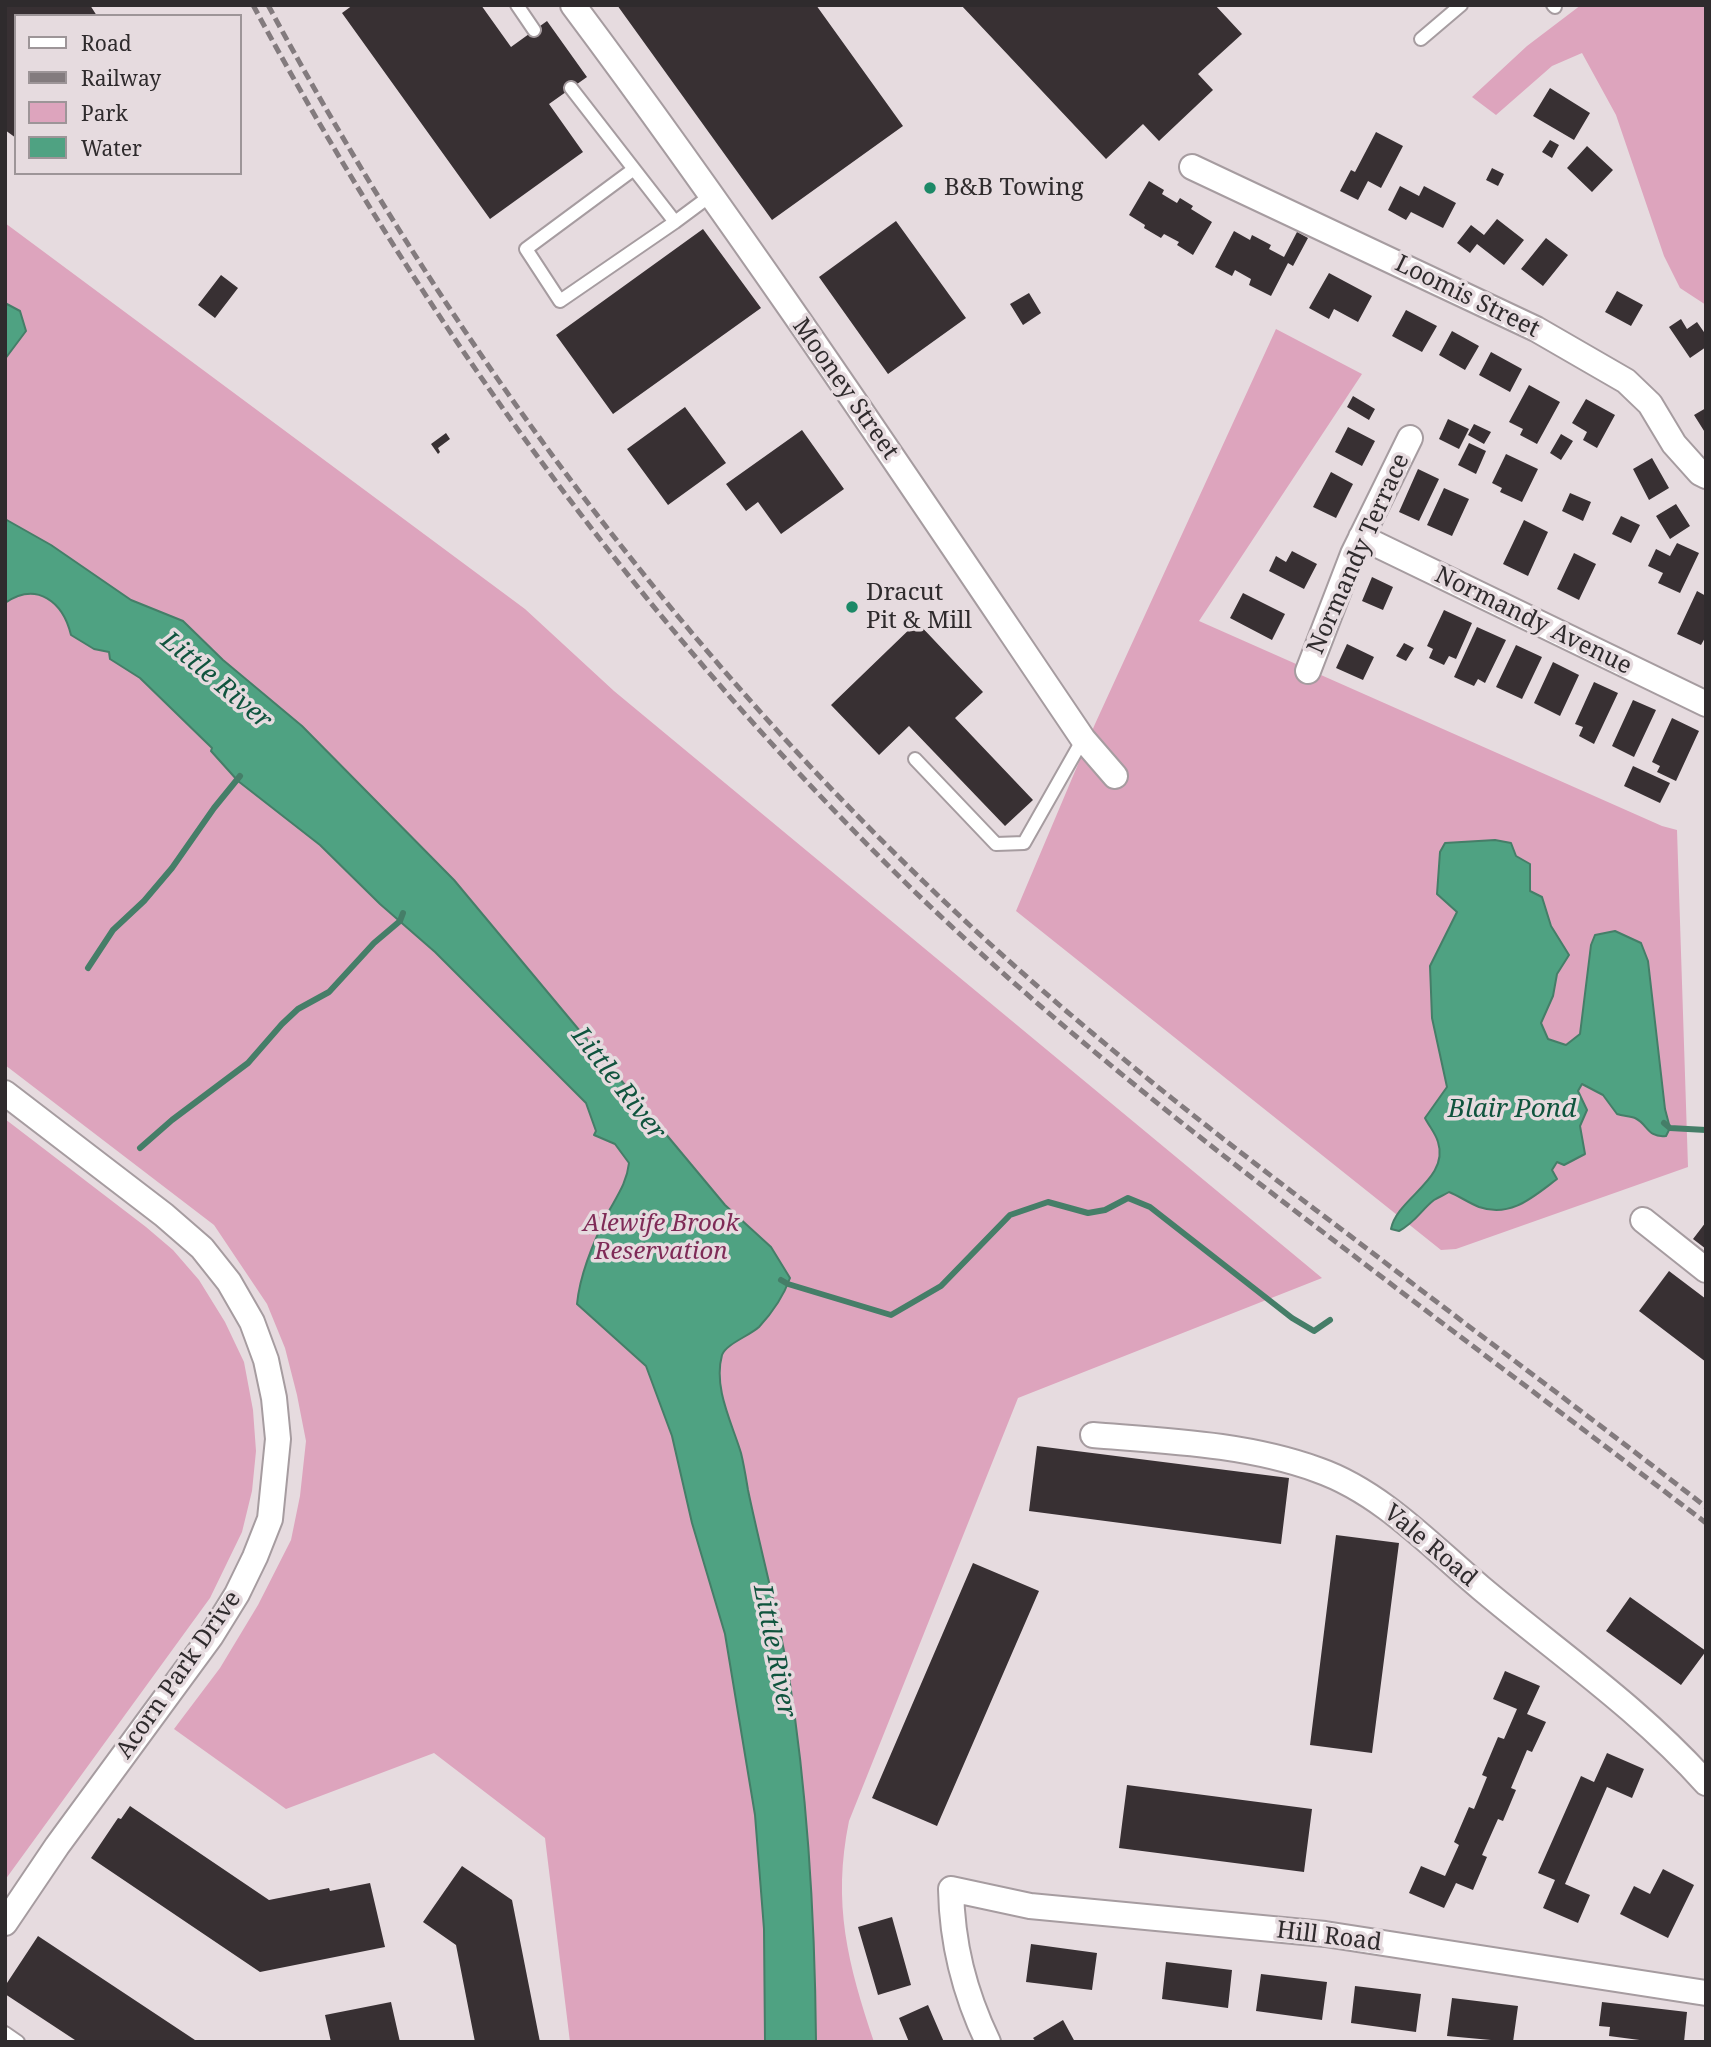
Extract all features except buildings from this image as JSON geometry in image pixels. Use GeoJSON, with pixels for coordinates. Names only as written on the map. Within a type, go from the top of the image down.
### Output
{"type":"FeatureCollection","features":[{"type":"Feature","properties":{"kind":"street","name":"Mooney Street"},"geometry":{"type":"LineString","coordinates":[[573,5],[868,421],[1083,739],[1115,776]]}},
{"type":"Feature","properties":{"kind":"street","name":"Loomis Street"},"geometry":{"type":"LineString","coordinates":[[1192,167],[1536,329],[1626,381],[1650,404],[1674,444],[1700,473],[1706,476]]}},
{"type":"Feature","properties":{"kind":"street","name":"Normandy Terrace"},"geometry":{"type":"LineString","coordinates":[[1308,671],[1361,537],[1410,438]]}},
{"type":"Feature","properties":{"kind":"street","name":"Normandy Avenue"},"geometry":{"type":"LineString","coordinates":[[1361,537],[1706,704]]}},
{"type":"Feature","properties":{"kind":"street","name":"Acorn Park Drive"},"geometry":{"type":"LineString","coordinates":[[5,1093],[164,1215],[202,1248],[229,1282],[252,1322],[267,1360],[278,1439],[270,1518],[237,1594],[211,1636],[57,1846],[5,1923]]}},
{"type":"Feature","properties":{"kind":"street"},"geometry":{"type":"LineString","coordinates":[[1643,1220],[1706,1270]]}},
{"type":"Feature","properties":{"kind":"street","name":"Vale Road"},"geometry":{"type":"LineString","coordinates":[[1093,1435],[1256,1453],[1319,1470],[1363,1492],[1418,1533],[1482,1589],[1598,1682],[1660,1736],[1706,1783]]}},
{"type":"Feature","properties":{"kind":"street","name":"Hill Road"},"geometry":{"type":"LineString","coordinates":[[988,2042],[978,2021],[955,1952],[951,1889],[1030,1906],[1325,1934],[1706,1993]]}},
{"type":"Feature","properties":{"kind":"lane"},"geometry":{"type":"LineString","coordinates":[[517,5],[534,30]]}},
{"type":"Feature","properties":{"kind":"lane"},"geometry":{"type":"LineString","coordinates":[[1421,39],[1461,5]]}},
{"type":"Feature","properties":{"kind":"lane"},"geometry":{"type":"LineString","coordinates":[[571,88],[675,222]]}},
{"type":"Feature","properties":{"kind":"lane"},"geometry":{"type":"LineString","coordinates":[[634,169],[526,249],[560,301],[710,196]]}},
{"type":"Feature","properties":{"kind":"lane"},"geometry":{"type":"LineString","coordinates":[[915,759],[996,844],[1024,843],[1083,739]]}},
{"type":"Feature","properties":{"kind":"green space"},"geometry":{"type":"Polygon","coordinates":[[[1581,5],[1706,5],[1706,305],[1680,288],[1664,256],[1616,115],[1582,53],[1552,66],[1496,115],[1472,97],[1527,46],[1581,5]]]}},
{"type":"Feature","properties":{"kind":"green space","name":"Alewife Brook Reservation"},"geometry":{"type":"Polygon","coordinates":[[[5,223],[525,609],[614,691],[1322,1278],[1018,1398],[849,1821],[842,1880],[845,1933],[850,1960],[874,2042],[570,2042],[545,1838],[434,1753],[286,1809],[174,1729],[220,1668],[258,1605],[291,1540],[300,1496],[306,1441],[285,1348],[267,1304],[214,1225],[5,1065],[5,223]]]}},
{"type":"Feature","properties":{"kind":"green space"},"geometry":{"type":"Polygon","coordinates":[[[1276,329],[1362,374],[1199,621],[1662,826],[1677,830],[1688,1167],[1456,1249],[1441,1250],[1016,911],[1095,724],[1276,329]]]}},
{"type":"Feature","properties":{"kind":"green space"},"geometry":{"type":"Polygon","coordinates":[[[5,1119],[146,1227],[173,1250],[199,1280],[225,1322],[244,1362],[253,1410],[256,1451],[252,1491],[242,1532],[210,1598],[5,1880],[5,1119]]]}},
{"type":"Feature","properties":{"kind":"water"},"geometry":{"type":"Polygon","coordinates":[[[5,303],[20,311],[26,331],[5,359],[5,303]]]}},
{"type":"Feature","properties":{"kind":"water","name":"Little River"},"geometry":{"type":"Polygon","coordinates":[[[5,519],[51,545],[131,600],[183,621],[223,660],[302,726],[454,880],[725,1205],[771,1247],[790,1278],[777,1304],[759,1327],[724,1351],[720,1380],[742,1458],[775,1606],[796,1722],[809,1859],[816,2042],[765,2042],[764,1929],[755,1815],[725,1634],[692,1523],[672,1436],[646,1366],[577,1304],[589,1255],[622,1187],[629,1163],[615,1144],[594,1135],[596,1131],[586,1103],[435,952],[380,904],[320,845],[238,781],[211,751],[212,748],[140,678],[110,659],[109,652],[94,649],[71,635],[62,613],[47,598],[28,594],[5,603],[5,519]]]}},
{"type":"Feature","properties":{"kind":"water","name":"Blair Pond"},"geometry":{"type":"Polygon","coordinates":[[[1495,840],[1511,843],[1516,856],[1530,864],[1530,891],[1542,897],[1551,926],[1569,955],[1557,974],[1553,996],[1541,1023],[1548,1039],[1566,1045],[1580,1034],[1591,945],[1595,935],[1615,931],[1641,943],[1648,961],[1665,1109],[1670,1128],[1666,1136],[1651,1133],[1635,1118],[1617,1114],[1603,1095],[1582,1084],[1578,1091],[1587,1110],[1580,1126],[1585,1154],[1564,1165],[1557,1162],[1552,1170],[1557,1179],[1548,1186],[1521,1204],[1501,1210],[1479,1207],[1449,1192],[1434,1200],[1399,1231],[1391,1229],[1395,1218],[1430,1178],[1440,1155],[1437,1139],[1425,1118],[1447,1087],[1432,1018],[1430,966],[1457,912],[1437,894],[1440,852],[1445,843],[1495,840]]]}},
{"type":"Feature","properties":{"kind":"waterway"},"geometry":{"type":"LineString","coordinates":[[88,968],[113,930],[144,901],[172,868],[240,776]]}},
{"type":"Feature","properties":{"kind":"waterway"},"geometry":{"type":"LineString","coordinates":[[140,1148],[172,1120],[248,1063],[298,1009],[329,992],[374,943],[400,921],[403,913]]}},
{"type":"Feature","properties":{"kind":"waterway"},"geometry":{"type":"LineString","coordinates":[[1664,1123],[1670,1128],[1706,1130]]}},
{"type":"Feature","properties":{"kind":"waterway"},"geometry":{"type":"LineString","coordinates":[[781,1280],[891,1315],[941,1286],[1010,1215],[1048,1202],[1088,1213],[1105,1210],[1128,1198],[1150,1207],[1292,1318],[1314,1331],[1330,1320]]}},
{"type":"Feature","properties":{"kind":"railway"},"geometry":{"type":"LineString","coordinates":[[253,5],[321,126],[393,245],[469,360],[634,583],[723,689],[816,792],[964,938],[1118,1071],[1278,1198],[1706,1523]]}},
{"type":"Feature","properties":{"kind":"railway"},"geometry":{"type":"LineString","coordinates":[[268,5],[335,125],[407,242],[482,356],[562,468],[646,577],[734,682],[826,783],[974,929],[1132,1066],[1706,1507]]}},
{"type":"Feature","properties":{"kind":"place","name":"B&B Towing"},"geometry":{"type":"Point","coordinates":[930,188]}},
{"type":"Feature","properties":{"kind":"place","name":"Dracut Pit & Mill"},"geometry":{"type":"Point","coordinates":[852,607]}}]}
